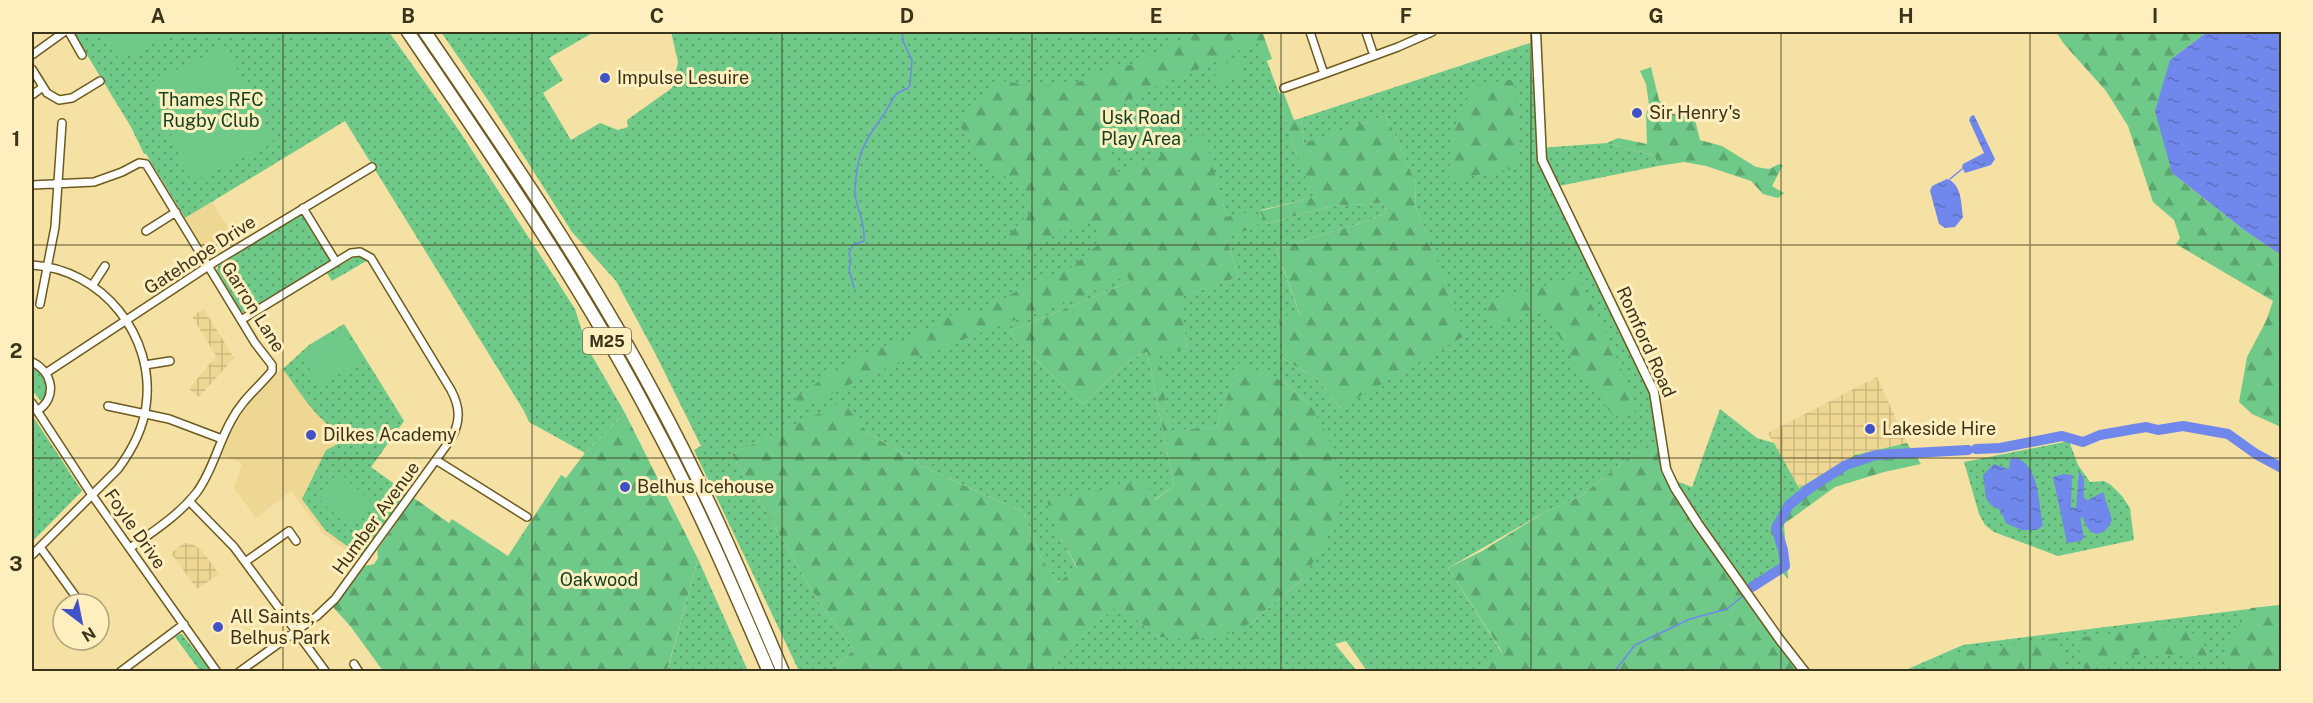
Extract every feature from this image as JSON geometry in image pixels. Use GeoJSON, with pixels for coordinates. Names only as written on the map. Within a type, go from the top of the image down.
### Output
{"type":"FeatureCollection","features":[{"type":"Feature","properties":{"kind":"highway","name":"M25"},"geometry":{"type":"LineString","coordinates":[[408,32],[540,231],[635,388],[708,531],[769,672]]}},
{"type":"Feature","properties":{"kind":"highway","name":"M25"},"geometry":{"type":"LineString","coordinates":[[425,32],[560,236],[652,389],[727,539],[783,672]]}},
{"type":"Feature","properties":{"kind":"street"},"geometry":{"type":"LineString","coordinates":[[32,55],[64,32]]}},
{"type":"Feature","properties":{"kind":"street"},"geometry":{"type":"LineString","coordinates":[[69,32],[82,55]]}},
{"type":"Feature","properties":{"kind":"street"},"geometry":{"type":"LineString","coordinates":[[1310,32],[1324,74]]}},
{"type":"Feature","properties":{"kind":"street"},"geometry":{"type":"LineString","coordinates":[[1366,32],[1374,56]]}},
{"type":"Feature","properties":{"kind":"street"},"geometry":{"type":"LineString","coordinates":[[1284,88],[1374,56],[1432,32]]}},
{"type":"Feature","properties":{"kind":"street","name":"Romford Road"},"geometry":{"type":"LineString","coordinates":[[1536,32],[1542,159],[1654,392],[1666,469],[1698,524],[1805,672]]}},
{"type":"Feature","properties":{"kind":"street"},"geometry":{"type":"LineString","coordinates":[[32,69],[52,98],[66,100],[100,81]]}},
{"type":"Feature","properties":{"kind":"street"},"geometry":{"type":"LineString","coordinates":[[32,95],[44,87]]}},
{"type":"Feature","properties":{"kind":"street"},"geometry":{"type":"LineString","coordinates":[[40,304],[55,227],[62,123]]}},
{"type":"Feature","properties":{"kind":"street","name":"Garron Lane"},"geometry":{"type":"LineString","coordinates":[[32,185],[84,184],[106,179],[142,163],[148,166],[255,343],[273,368],[243,403],[222,439],[209,472],[189,501],[176,514],[130,548]]}},
{"type":"Feature","properties":{"kind":"street","name":"Gatehope Drive"},"geometry":{"type":"LineString","coordinates":[[46,373],[209,266],[372,167]]}},
{"type":"Feature","properties":{"kind":"street"},"geometry":{"type":"LineString","coordinates":[[303,208],[336,262]]}},
{"type":"Feature","properties":{"kind":"street"},"geometry":{"type":"LineString","coordinates":[[146,231],[176,212]]}},
{"type":"Feature","properties":{"kind":"street","name":"Humber Avenue"},"geometry":{"type":"LineString","coordinates":[[239,672],[335,599],[451,439],[458,424],[459,411],[457,401],[371,258],[364,253],[357,252],[336,262],[241,320]]}},
{"type":"Feature","properties":{"kind":"street"},"geometry":{"type":"LineString","coordinates":[[32,265],[66,271],[92,286],[116,306],[137,339],[145,365],[147,387],[145,413],[128,455],[118,469],[32,555]]}},
{"type":"Feature","properties":{"kind":"street"},"geometry":{"type":"LineString","coordinates":[[92,286],[105,266]]}},
{"type":"Feature","properties":{"kind":"street"},"geometry":{"type":"LineString","coordinates":[[145,365],[170,361]]}},
{"type":"Feature","properties":{"kind":"street"},"geometry":{"type":"LineString","coordinates":[[32,362],[46,373],[50,382],[51,393],[48,402],[37,411]]}},
{"type":"Feature","properties":{"kind":"street","name":"Foyle Drive"},"geometry":{"type":"LineString","coordinates":[[32,403],[92,495],[217,672]]}},
{"type":"Feature","properties":{"kind":"street"},"geometry":{"type":"LineString","coordinates":[[108,405],[169,419],[222,439]]}},
{"type":"Feature","properties":{"kind":"street"},"geometry":{"type":"LineString","coordinates":[[436,460],[527,517]]}},
{"type":"Feature","properties":{"kind":"street"},"geometry":{"type":"LineString","coordinates":[[189,501],[224,535],[326,672]]}},
{"type":"Feature","properties":{"kind":"street"},"geometry":{"type":"LineString","coordinates":[[245,562],[289,531],[296,541]]}},
{"type":"Feature","properties":{"kind":"street"},"geometry":{"type":"LineString","coordinates":[[40,547],[72,592]]}},
{"type":"Feature","properties":{"kind":"street"},"geometry":{"type":"LineString","coordinates":[[121,671],[184,624]]}},
{"type":"Feature","properties":{"kind":"shaded area"},"geometry":{"type":"Polygon","coordinates":[[[212,201],[237,243],[211,258],[185,218],[212,201]]]}},
{"type":"Feature","properties":{"kind":"shaded area"},"geometry":{"type":"Polygon","coordinates":[[[204,309],[234,358],[199,397],[189,389],[216,356],[192,316],[204,309]]]}},
{"type":"Feature","properties":{"kind":"shaded area","name":"Dilkes Academy"},"geometry":{"type":"Polygon","coordinates":[[[344,324],[404,421],[371,468],[407,493],[360,560],[322,533],[291,491],[256,518],[234,488],[242,463],[221,455],[236,421],[261,387],[309,345],[344,324]]]}},
{"type":"Feature","properties":{"kind":"shaded area"},"geometry":{"type":"Polygon","coordinates":[[[1877,377],[1907,443],[1855,455],[1799,488],[1768,433],[1877,377]]]}},
{"type":"Feature","properties":{"kind":"shaded area"},"geometry":{"type":"Polygon","coordinates":[[[184,543],[193,544],[202,551],[219,574],[197,589],[171,553],[184,543]]]}},
{"type":"Feature","properties":{"kind":"green space","name":"Thames RFC Rugby Club"},"geometry":{"type":"Polygon","coordinates":[[[73,32],[389,32],[458,129],[575,309],[587,347],[625,413],[585,453],[529,422],[345,121],[185,218],[144,154],[131,127],[73,32]]]}},
{"type":"Feature","properties":{"kind":"green space"},"geometry":{"type":"Polygon","coordinates":[[[105,32],[176,32],[119,60],[105,32]]]}},
{"type":"Feature","properties":{"kind":"green space","name":"Usk Road Play Area"},"geometry":{"type":"Polygon","coordinates":[[[441,32],[594,32],[549,58],[563,80],[543,93],[571,140],[600,123],[618,130],[628,127],[627,120],[672,88],[678,62],[671,32],[1269,32],[1263,34],[1259,40],[1282,101],[1293,146],[1315,197],[1261,210],[1266,224],[1332,206],[1385,203],[1386,213],[1276,249],[1300,315],[1282,358],[1317,379],[1340,408],[1453,304],[1415,205],[1416,183],[1386,115],[1304,144],[1301,118],[1530,43],[1532,77],[1538,77],[1540,148],[1607,143],[1655,156],[1658,166],[1554,187],[1650,383],[1661,448],[1636,451],[1581,496],[1545,512],[1448,568],[1502,653],[1476,671],[1367,671],[1346,641],[1335,644],[1357,671],[1042,671],[1117,605],[1160,637],[1251,623],[1304,578],[1311,406],[1284,382],[1239,364],[1216,428],[1170,431],[1157,352],[1187,348],[1179,297],[1239,277],[1226,237],[1227,217],[1203,135],[1130,282],[1010,331],[1014,339],[1083,404],[1131,359],[1147,352],[1174,486],[1154,500],[1057,531],[1077,568],[1058,583],[1041,557],[1023,512],[930,470],[868,433],[843,403],[732,454],[820,604],[854,650],[829,671],[799,671],[694,450],[701,446],[616,281],[572,232],[492,106],[441,32]]]}},
{"type":"Feature","properties":{"kind":"green space"},"geometry":{"type":"Polygon","coordinates":[[[1195,32],[1270,32],[1263,34],[1272,59],[1266,61],[1258,40],[1236,52],[1097,113],[1118,173],[1204,135],[1227,217],[1254,211],[1258,227],[1226,237],[1239,277],[1180,297],[1187,349],[1158,353],[1170,430],[1216,428],[1239,363],[1284,382],[1311,406],[1328,436],[1343,489],[1340,510],[1334,526],[1304,578],[1251,623],[1224,636],[1191,640],[1160,637],[1117,606],[1042,671],[829,671],[854,650],[820,604],[732,454],[843,402],[868,433],[930,470],[1023,512],[1041,557],[1058,583],[1077,567],[1057,531],[1047,501],[1145,480],[1155,500],[1174,486],[1147,352],[1131,359],[1083,404],[1014,339],[1010,331],[1130,282],[1127,275],[1072,301],[868,375],[796,412],[797,396],[857,356],[914,336],[952,315],[979,313],[1027,285],[1066,272],[1101,242],[1097,221],[1060,231],[1028,249],[1007,252],[1006,237],[1032,211],[1023,189],[985,162],[960,126],[981,97],[1000,80],[1030,86],[1075,84],[1110,66],[1132,65],[1195,32]]]}},
{"type":"Feature","properties":{"kind":"green space"},"geometry":{"type":"Polygon","coordinates":[[[2056,32],[2207,32],[2170,60],[2172,173],[2244,230],[2281,255],[2281,427],[2252,414],[2239,402],[2247,357],[2266,321],[2273,301],[2176,244],[2180,238],[2174,220],[2153,202],[2128,126],[2106,91],[2056,32]]]}},
{"type":"Feature","properties":{"kind":"green space"},"geometry":{"type":"Polygon","coordinates":[[[226,46],[248,93],[169,130],[147,84],[226,46]]]}},
{"type":"Feature","properties":{"kind":"green space"},"geometry":{"type":"Polygon","coordinates":[[[1238,58],[1245,74],[1219,85],[1213,69],[1238,58]]]}},
{"type":"Feature","properties":{"kind":"green space"},"geometry":{"type":"Polygon","coordinates":[[[1651,67],[1659,100],[1674,114],[1694,116],[1700,140],[1722,146],[1756,167],[1769,169],[1779,164],[1783,165],[1772,186],[1784,193],[1778,198],[1763,194],[1751,181],[1706,166],[1684,162],[1658,166],[1655,156],[1607,143],[1618,138],[1647,144],[1646,115],[1649,105],[1646,84],[1640,71],[1651,67]]]}},
{"type":"Feature","properties":{"kind":"green space"},"geometry":{"type":"Polygon","coordinates":[[[1515,79],[1518,168],[1449,180],[1450,152],[1454,131],[1461,110],[1475,86],[1515,79]]]}},
{"type":"Feature","properties":{"kind":"green space"},"geometry":{"type":"Polygon","coordinates":[[[1283,91],[1294,120],[1301,118],[1304,143],[1386,115],[1416,183],[1415,205],[1466,335],[1340,408],[1317,379],[1282,358],[1279,316],[1300,314],[1276,249],[1386,213],[1385,203],[1332,206],[1266,224],[1260,211],[1314,197],[1293,146],[1279,94],[1283,91]]]}},
{"type":"Feature","properties":{"kind":"green space"},"geometry":{"type":"Polygon","coordinates":[[[252,96],[274,143],[192,182],[170,136],[252,96]]]}},
{"type":"Feature","properties":{"kind":"green space"},"geometry":{"type":"Polygon","coordinates":[[[300,215],[305,216],[331,262],[247,314],[241,311],[217,271],[218,266],[300,215]]]}},
{"type":"Feature","properties":{"kind":"green space"},"geometry":{"type":"Polygon","coordinates":[[[356,256],[363,256],[368,260],[332,281],[327,273],[356,256]]]}},
{"type":"Feature","properties":{"kind":"green space"},"geometry":{"type":"Polygon","coordinates":[[[1577,276],[1610,342],[1638,410],[1614,417],[1573,361],[1543,308],[1493,325],[1484,304],[1577,276]]]}},
{"type":"Feature","properties":{"kind":"green space"},"geometry":{"type":"Polygon","coordinates":[[[344,324],[404,421],[371,467],[407,493],[362,557],[325,530],[302,499],[326,450],[346,440],[344,435],[317,414],[283,369],[309,345],[344,324]]]}},
{"type":"Feature","properties":{"kind":"green space"},"geometry":{"type":"Polygon","coordinates":[[[343,328],[363,360],[320,386],[301,355],[343,328]]]}},
{"type":"Feature","properties":{"kind":"green space"},"geometry":{"type":"Polygon","coordinates":[[[32,365],[45,378],[47,392],[43,404],[32,390],[32,365]]]}},
{"type":"Feature","properties":{"kind":"green space"},"geometry":{"type":"Polygon","coordinates":[[[1720,409],[1757,438],[1774,443],[1799,488],[1769,527],[1780,566],[1749,588],[1707,531],[1676,481],[1692,487],[1720,409]]]}},
{"type":"Feature","properties":{"kind":"green space","name":"Oakwood"},"geometry":{"type":"Polygon","coordinates":[[[625,413],[698,559],[667,671],[383,671],[351,627],[333,607],[365,566],[374,564],[378,558],[377,550],[414,498],[449,523],[452,519],[508,556],[561,475],[566,478],[585,453],[625,413]]]}},
{"type":"Feature","properties":{"kind":"green space"},"geometry":{"type":"Polygon","coordinates":[[[32,415],[82,491],[32,542],[32,415]]]}},
{"type":"Feature","properties":{"kind":"green space"},"geometry":{"type":"Polygon","coordinates":[[[2069,441],[2078,465],[2090,482],[2104,481],[2111,485],[2130,508],[2134,540],[2058,556],[1994,532],[1985,525],[1979,514],[1964,462],[2069,441]]]}},
{"type":"Feature","properties":{"kind":"green space"},"geometry":{"type":"Polygon","coordinates":[[[1907,443],[1921,464],[1884,472],[1835,487],[1784,524],[1788,579],[1781,571],[1769,527],[1791,488],[1799,488],[1855,455],[1907,443]]]}},
{"type":"Feature","properties":{"kind":"green space"},"geometry":{"type":"Polygon","coordinates":[[[1654,446],[1661,448],[1675,488],[1804,671],[1476,671],[1502,652],[1448,568],[1482,551],[1545,512],[1581,496],[1636,451],[1654,446]]]}},
{"type":"Feature","properties":{"kind":"green space"},"geometry":{"type":"Polygon","coordinates":[[[339,472],[371,502],[349,527],[316,497],[339,472]]]}},
{"type":"Feature","properties":{"kind":"green space"},"geometry":{"type":"Polygon","coordinates":[[[698,559],[748,671],[667,672],[698,559]]]}},
{"type":"Feature","properties":{"kind":"green space"},"geometry":{"type":"Polygon","coordinates":[[[2281,605],[2281,671],[1901,672],[1963,645],[2281,605]]]}},
{"type":"Feature","properties":{"kind":"green space"},"geometry":{"type":"Polygon","coordinates":[[[2281,605],[2281,671],[2236,671],[2228,667],[2225,645],[2251,608],[2281,605]]]}},
{"type":"Feature","properties":{"kind":"green space"},"geometry":{"type":"Polygon","coordinates":[[[2169,626],[2202,636],[2208,659],[2149,652],[2101,664],[2085,671],[2076,638],[2169,626]]]}},
{"type":"Feature","properties":{"kind":"green space"},"geometry":{"type":"Polygon","coordinates":[[[180,634],[211,671],[200,671],[175,637],[180,634]]]}},
{"type":"Feature","properties":{"kind":"green space"},"geometry":{"type":"Polygon","coordinates":[[[2058,638],[2067,671],[1914,671],[1966,651],[2058,638]]]}},
{"type":"Feature","properties":{"kind":"water"},"geometry":{"type":"Polygon","coordinates":[[[2207,32],[2281,32],[2281,255],[2244,230],[2172,173],[2155,111],[2170,60],[2207,32]]]}},
{"type":"Feature","properties":{"kind":"water"},"geometry":{"type":"Polygon","coordinates":[[[1974,115],[1995,159],[1991,165],[1965,173],[1963,164],[1984,153],[1969,120],[1974,115]]]}},
{"type":"Feature","properties":{"kind":"water"},"geometry":{"type":"Polygon","coordinates":[[[1947,179],[1956,185],[1963,217],[1955,227],[1945,228],[1939,224],[1930,191],[1932,186],[1947,179]]]}},
{"type":"Feature","properties":{"kind":"water"},"geometry":{"type":"Polygon","coordinates":[[[2013,457],[2028,466],[2036,483],[2043,525],[2037,530],[2021,530],[2006,523],[2000,510],[1991,505],[1986,498],[1983,475],[1994,464],[2009,469],[2010,460],[2013,457]]]}},
{"type":"Feature","properties":{"kind":"water"},"geometry":{"type":"Polygon","coordinates":[[[2079,471],[2084,480],[2084,498],[2088,500],[2103,492],[2112,520],[2105,531],[2096,534],[2080,517],[2084,537],[2081,541],[2067,543],[2053,477],[2064,474],[2072,475],[2071,507],[2076,508],[2079,471]]]}},
{"type":"Feature","properties":{"kind":"waterway"},"geometry":{"type":"LineString","coordinates":[[854,288],[849,269],[851,260],[849,254],[853,245],[864,241],[863,224],[855,194],[857,167],[865,144],[893,98],[910,85],[912,60],[902,39],[903,32]]}},
{"type":"Feature","properties":{"kind":"waterway"},"geometry":{"type":"LineString","coordinates":[[1950,179],[1962,169]]}},
{"type":"Feature","properties":{"kind":"waterway"},"geometry":{"type":"LineString","coordinates":[[1976,449],[2000,448],[2062,436],[2083,442],[2100,435],[2146,427],[2158,430],[2183,426],[2228,434],[2256,454],[2282,468]]}},
{"type":"Feature","properties":{"kind":"waterway"},"geometry":{"type":"LineString","coordinates":[[1752,587],[1785,566],[1776,528],[1789,505],[1810,488],[1846,465],[1876,455],[1968,450]]}},
{"type":"Feature","properties":{"kind":"waterway"},"geometry":{"type":"LineString","coordinates":[[1614,672],[1635,645],[1690,619],[1727,609],[1744,595]]}},
{"type":"Feature","properties":{"kind":"place","name":"Impulse Lesuire"},"geometry":{"type":"Point","coordinates":[605,78]}},
{"type":"Feature","properties":{"kind":"place","name":"Sir Henry's"},"geometry":{"type":"Point","coordinates":[1637,113]}},
{"type":"Feature","properties":{"kind":"place","name":"Lakeside Hire"},"geometry":{"type":"Point","coordinates":[1870,429]}},
{"type":"Feature","properties":{"kind":"place","name":"Dilkes Academy"},"geometry":{"type":"Point","coordinates":[311,435]}},
{"type":"Feature","properties":{"kind":"place","name":"Belhus Icehouse"},"geometry":{"type":"Point","coordinates":[625,487]}},
{"type":"Feature","properties":{"kind":"place","name":"All Saints, Belhus Park"},"geometry":{"type":"Point","coordinates":[218,627]}}]}
